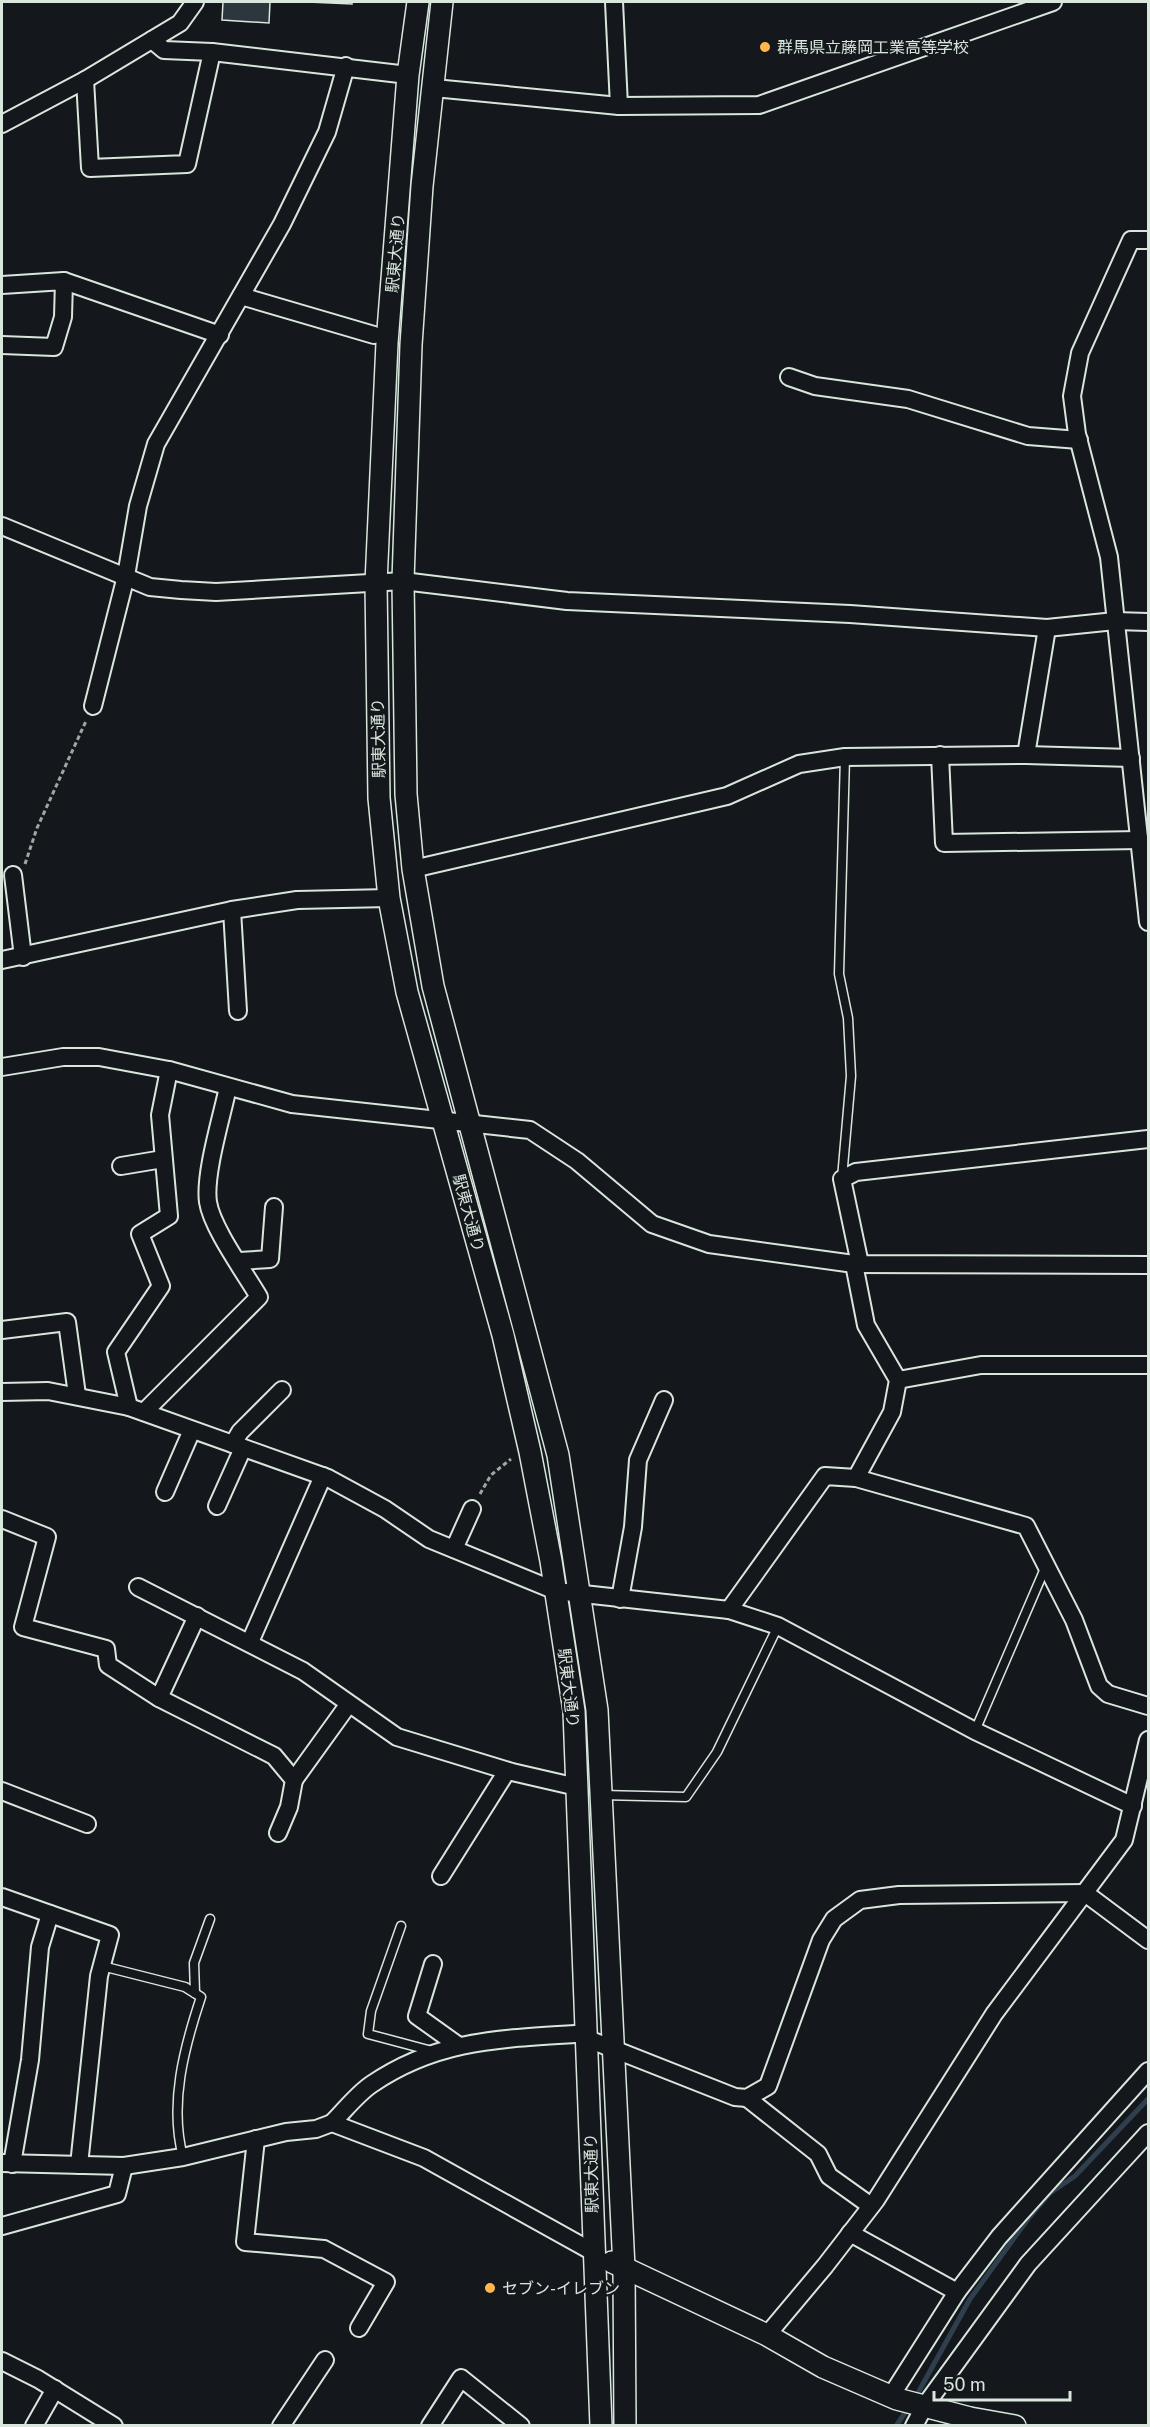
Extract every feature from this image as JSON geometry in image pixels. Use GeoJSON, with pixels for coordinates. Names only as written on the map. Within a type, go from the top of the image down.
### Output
{"type":"FeatureCollection","features":[{"type":"Feature","properties":{"kind":"street"},"geometry":{"type":"LineString","coordinates":[[2,124],[85,80],[180,23],[195,2]]}},
{"type":"Feature","properties":{"kind":"street","name":"駅東大通り"},"geometry":{"type":"LineString","coordinates":[[418,2],[408,75],[387,344],[376,583],[379,798],[389,898],[407,992],[503,1335],[530,1452],[556,1590],[574,1711],[601,2426]]}},
{"type":"Feature","properties":{"kind":"street","name":"駅東大通り"},"geometry":{"type":"LineString","coordinates":[[442,2],[422,186],[411,345],[403,581],[404,727],[413,868],[433,986],[558,1455],[581,1593],[597,1710],[624,2268],[625,2426]]}},
{"type":"Feature","properties":{"kind":"street"},"geometry":{"type":"LineString","coordinates":[[614,2],[619,105]]}},
{"type":"Feature","properties":{"kind":"street"},"geometry":{"type":"LineString","coordinates":[[434,88],[619,105],[759,105],[1053,2]]}},
{"type":"Feature","properties":{"kind":"street"},"geometry":{"type":"LineString","coordinates":[[152,40],[164,50],[212,52],[408,75]]}},
{"type":"Feature","properties":{"kind":"street"},"geometry":{"type":"LineString","coordinates":[[85,80],[90,168],[187,164],[212,52]]}},
{"type":"Feature","properties":{"kind":"street"},"geometry":{"type":"LineString","coordinates":[[93,706],[126,576],[138,506],[156,444],[282,224],[327,132],[346,66]]}},
{"type":"Feature","properties":{"kind":"street"},"geometry":{"type":"LineString","coordinates":[[1149,240],[1131,240],[1080,353],[1072,396],[1079,440],[1109,557],[1149,922]]}},
{"type":"Feature","properties":{"kind":"street"},"geometry":{"type":"LineString","coordinates":[[2,285],[64,281],[220,335]]}},
{"type":"Feature","properties":{"kind":"street"},"geometry":{"type":"LineString","coordinates":[[2,345],[54,347],[63,317],[64,281]]}},
{"type":"Feature","properties":{"kind":"street"},"geometry":{"type":"LineString","coordinates":[[241,296],[374,334]]}},
{"type":"Feature","properties":{"kind":"street"},"geometry":{"type":"LineString","coordinates":[[789,377],[815,386],[908,399],[1028,436],[1079,440]]}},
{"type":"Feature","properties":{"kind":"street"},"geometry":{"type":"LineString","coordinates":[[2,526],[150,587],[216,592],[403,581],[567,601],[850,614],[1047,628],[1115,621],[1149,622]]}},
{"type":"Feature","properties":{"kind":"street"},"geometry":{"type":"LineString","coordinates":[[1026,755],[1047,628]]}},
{"type":"Feature","properties":{"kind":"street"},"geometry":{"type":"LineString","coordinates":[[413,868],[727,796],[799,764],[845,757],[940,755],[1131,758]]}},
{"type":"Feature","properties":{"kind":"street"},"geometry":{"type":"LineString","coordinates":[[940,755],[944,843],[1140,840]]}},
{"type":"Feature","properties":{"kind":"street"},"geometry":{"type":"LineString","coordinates":[[13,875],[23,957]]}},
{"type":"Feature","properties":{"kind":"street"},"geometry":{"type":"LineString","coordinates":[[2,960],[232,910],[297,900],[389,898]]}},
{"type":"Feature","properties":{"kind":"street"},"geometry":{"type":"LineString","coordinates":[[232,910],[238,1011]]}},
{"type":"Feature","properties":{"kind":"street"},"geometry":{"type":"LineString","coordinates":[[2,1067],[63,1058],[99,1056],[169,1071],[292,1104],[530,1130],[578,1161],[652,1224],[709,1244],[857,1264],[1149,1264]]}},
{"type":"Feature","properties":{"kind":"street"},"geometry":{"type":"LineString","coordinates":[[136,1410],[116,1352],[161,1286],[140,1234],[170,1216],[160,1115],[169,1071]]}},
{"type":"Feature","properties":{"kind":"street"},"geometry":{"type":"LineString","coordinates":[[136,1410],[259,1297],[217,1224],[208,1202],[214,1154],[228,1087]]}},
{"type":"Feature","properties":{"kind":"street"},"geometry":{"type":"LineString","coordinates":[[856,1478],[892,1413],[898,1380],[866,1325],[842,1179],[856,1172],[1149,1138]]}},
{"type":"Feature","properties":{"kind":"street"},"geometry":{"type":"LineString","coordinates":[[121,1166],[163,1159]]}},
{"type":"Feature","properties":{"kind":"street"},"geometry":{"type":"LineString","coordinates":[[238,1262],[270,1259],[274,1207]]}},
{"type":"Feature","properties":{"kind":"street"},"geometry":{"type":"LineString","coordinates":[[2,1330],[67,1322],[77,1395]]}},
{"type":"Feature","properties":{"kind":"street"},"geometry":{"type":"LineString","coordinates":[[898,1380],[981,1365],[1149,1365]]}},
{"type":"Feature","properties":{"kind":"street"},"geometry":{"type":"LineString","coordinates":[[217,1506],[238,1446],[240,1432],[282,1390]]}},
{"type":"Feature","properties":{"kind":"street"},"geometry":{"type":"LineString","coordinates":[[2,1392],[40,1391],[77,1395],[136,1410],[323,1476],[385,1509],[429,1539],[556,1590],[729,1610],[778,1626],[975,1731],[1133,1806]]}},
{"type":"Feature","properties":{"kind":"street"},"geometry":{"type":"LineString","coordinates":[[620,1599],[633,1527],[638,1460],[664,1400]]}},
{"type":"Feature","properties":{"kind":"street"},"geometry":{"type":"LineString","coordinates":[[165,1492],[192,1430]]}},
{"type":"Feature","properties":{"kind":"street"},"geometry":{"type":"LineString","coordinates":[[250,1642],[323,1476]]}},
{"type":"Feature","properties":{"kind":"street"},"geometry":{"type":"LineString","coordinates":[[729,1610],[825,1476],[856,1478],[1026,1526],[1074,1620],[1098,1686],[1108,1694],[1149,1706]]}},
{"type":"Feature","properties":{"kind":"street"},"geometry":{"type":"LineString","coordinates":[[454,1549],[472,1509]]}},
{"type":"Feature","properties":{"kind":"street"},"geometry":{"type":"LineString","coordinates":[[2,1519],[47,1537],[23,1627],[106,1649],[108,1665],[159,1698],[203,1718],[274,1756],[294,1780]]}},
{"type":"Feature","properties":{"kind":"street"},"geometry":{"type":"LineString","coordinates":[[138,1587],[303,1671],[348,1705],[397,1737],[507,1770],[577,1787]]}},
{"type":"Feature","properties":{"kind":"street"},"geometry":{"type":"LineString","coordinates":[[159,1698],[197,1616]]}},
{"type":"Feature","properties":{"kind":"street"},"geometry":{"type":"LineString","coordinates":[[278,1833],[289,1807],[294,1780],[348,1705]]}},
{"type":"Feature","properties":{"kind":"street"},"geometry":{"type":"LineString","coordinates":[[767,2335],[871,2206],[994,2014],[1124,1840],[1149,1740]]}},
{"type":"Feature","properties":{"kind":"street"},"geometry":{"type":"LineString","coordinates":[[441,1876],[507,1770]]}},
{"type":"Feature","properties":{"kind":"street"},"geometry":{"type":"LineString","coordinates":[[2,1791],[87,1824]]}},
{"type":"Feature","properties":{"kind":"street"},"geometry":{"type":"LineString","coordinates":[[747,2098],[768,2086],[821,1940],[834,1919],[860,1900],[899,1895],[1085,1893],[1149,1940]]}},
{"type":"Feature","properties":{"kind":"street"},"geometry":{"type":"LineString","coordinates":[[2,1897],[110,1935],[102,1966],[79,2165]]}},
{"type":"Feature","properties":{"kind":"street"},"geometry":{"type":"LineString","coordinates":[[50,1914],[40,1947],[30,2060],[7,2163],[124,2166],[183,2157],[256,2139],[316,2129],[332,2123],[370,2085],[433,2052],[480,2040],[588,2036],[613,2049],[735,2097],[747,2098],[818,2154],[829,2176],[871,2206]]}},
{"type":"Feature","properties":{"kind":"street"},"geometry":{"type":"LineString","coordinates":[[433,1964],[417,2016],[459,2046]]}},
{"type":"Feature","properties":{"kind":"street"},"geometry":{"type":"LineString","coordinates":[[894,2397],[957,2292],[1007,2229],[1149,2071]]}},
{"type":"Feature","properties":{"kind":"street"},"geometry":{"type":"LineString","coordinates":[[332,2123],[424,2158],[624,2268],[767,2335],[823,2367],[894,2397],[919,2416],[1015,2426]]}},
{"type":"Feature","properties":{"kind":"street"},"geometry":{"type":"LineString","coordinates":[[919,2416],[1028,2264],[1149,2133]]}},
{"type":"Feature","properties":{"kind":"street"},"geometry":{"type":"LineString","coordinates":[[256,2139],[245,2242],[324,2249],[386,2282],[359,2328]]}},
{"type":"Feature","properties":{"kind":"street"},"geometry":{"type":"LineString","coordinates":[[2,2226],[117,2194],[124,2166]]}},
{"type":"Feature","properties":{"kind":"street"},"geometry":{"type":"LineString","coordinates":[[850,2234],[957,2292]]}},
{"type":"Feature","properties":{"kind":"street"},"geometry":{"type":"LineString","coordinates":[[281,2426],[325,2360]]}},
{"type":"Feature","properties":{"kind":"street"},"geometry":{"type":"LineString","coordinates":[[2,2361],[56,2389],[114,2426]]}},
{"type":"Feature","properties":{"kind":"street"},"geometry":{"type":"LineString","coordinates":[[430,2426],[461,2378],[521,2426]]}},
{"type":"Feature","properties":{"kind":"street"},"geometry":{"type":"LineString","coordinates":[[34,2426],[56,2389]]}},
{"type":"Feature","properties":{"kind":"lane"},"geometry":{"type":"LineString","coordinates":[[842,1179],[851,1076],[848,1018],[839,974],[845,757]]}},
{"type":"Feature","properties":{"kind":"lane"},"geometry":{"type":"LineString","coordinates":[[975,1731],[1046,1566]]}},
{"type":"Feature","properties":{"kind":"lane"},"geometry":{"type":"LineString","coordinates":[[601,1795],[686,1797],[717,1752],[778,1626]]}},
{"type":"Feature","properties":{"kind":"lane"},"geometry":{"type":"LineString","coordinates":[[195,1993],[194,1963],[210,1919]]}},
{"type":"Feature","properties":{"kind":"lane"},"geometry":{"type":"LineString","coordinates":[[401,1926],[370,2011],[368,2034],[433,2052]]}},
{"type":"Feature","properties":{"kind":"lane"},"geometry":{"type":"LineString","coordinates":[[102,1966],[185,1987],[201,1997],[185,2054],[177,2101],[178,2136],[183,2157]]}},
{"type":"Feature","properties":{"kind":"path"},"geometry":{"type":"LineString","coordinates":[[13,875],[27,862],[37,828],[93,706]]}},
{"type":"Feature","properties":{"kind":"path"},"geometry":{"type":"LineString","coordinates":[[472,1509],[491,1475],[518,1454],[530,1452]]}},
{"type":"Feature","properties":{"kind":"building"},"geometry":{"type":"Polygon","coordinates":[[[223,2],[270,2],[269,23],[222,20],[223,2]]]}},
{"type":"Feature","properties":{"kind":"building"},"geometry":{"type":"Polygon","coordinates":[[[308,2],[352,2],[352,4],[308,2]]]}},
{"type":"Feature","properties":{"kind":"waterway"},"geometry":{"type":"LineString","coordinates":[[914,2400],[970,2299],[1028,2219],[1050,2193],[1075,2176],[1148,2099]]}},
{"type":"Feature","properties":{"kind":"waterway"},"geometry":{"type":"LineString","coordinates":[[896,2426],[909,2407]]}},
{"type":"Feature","properties":{"kind":"place","name":"群馬県立藤岡工業高等学校"},"geometry":{"type":"Point","coordinates":[765,47]}},
{"type":"Feature","properties":{"kind":"place","name":"セブン-イレブン"},"geometry":{"type":"Point","coordinates":[490,2288]}}]}
